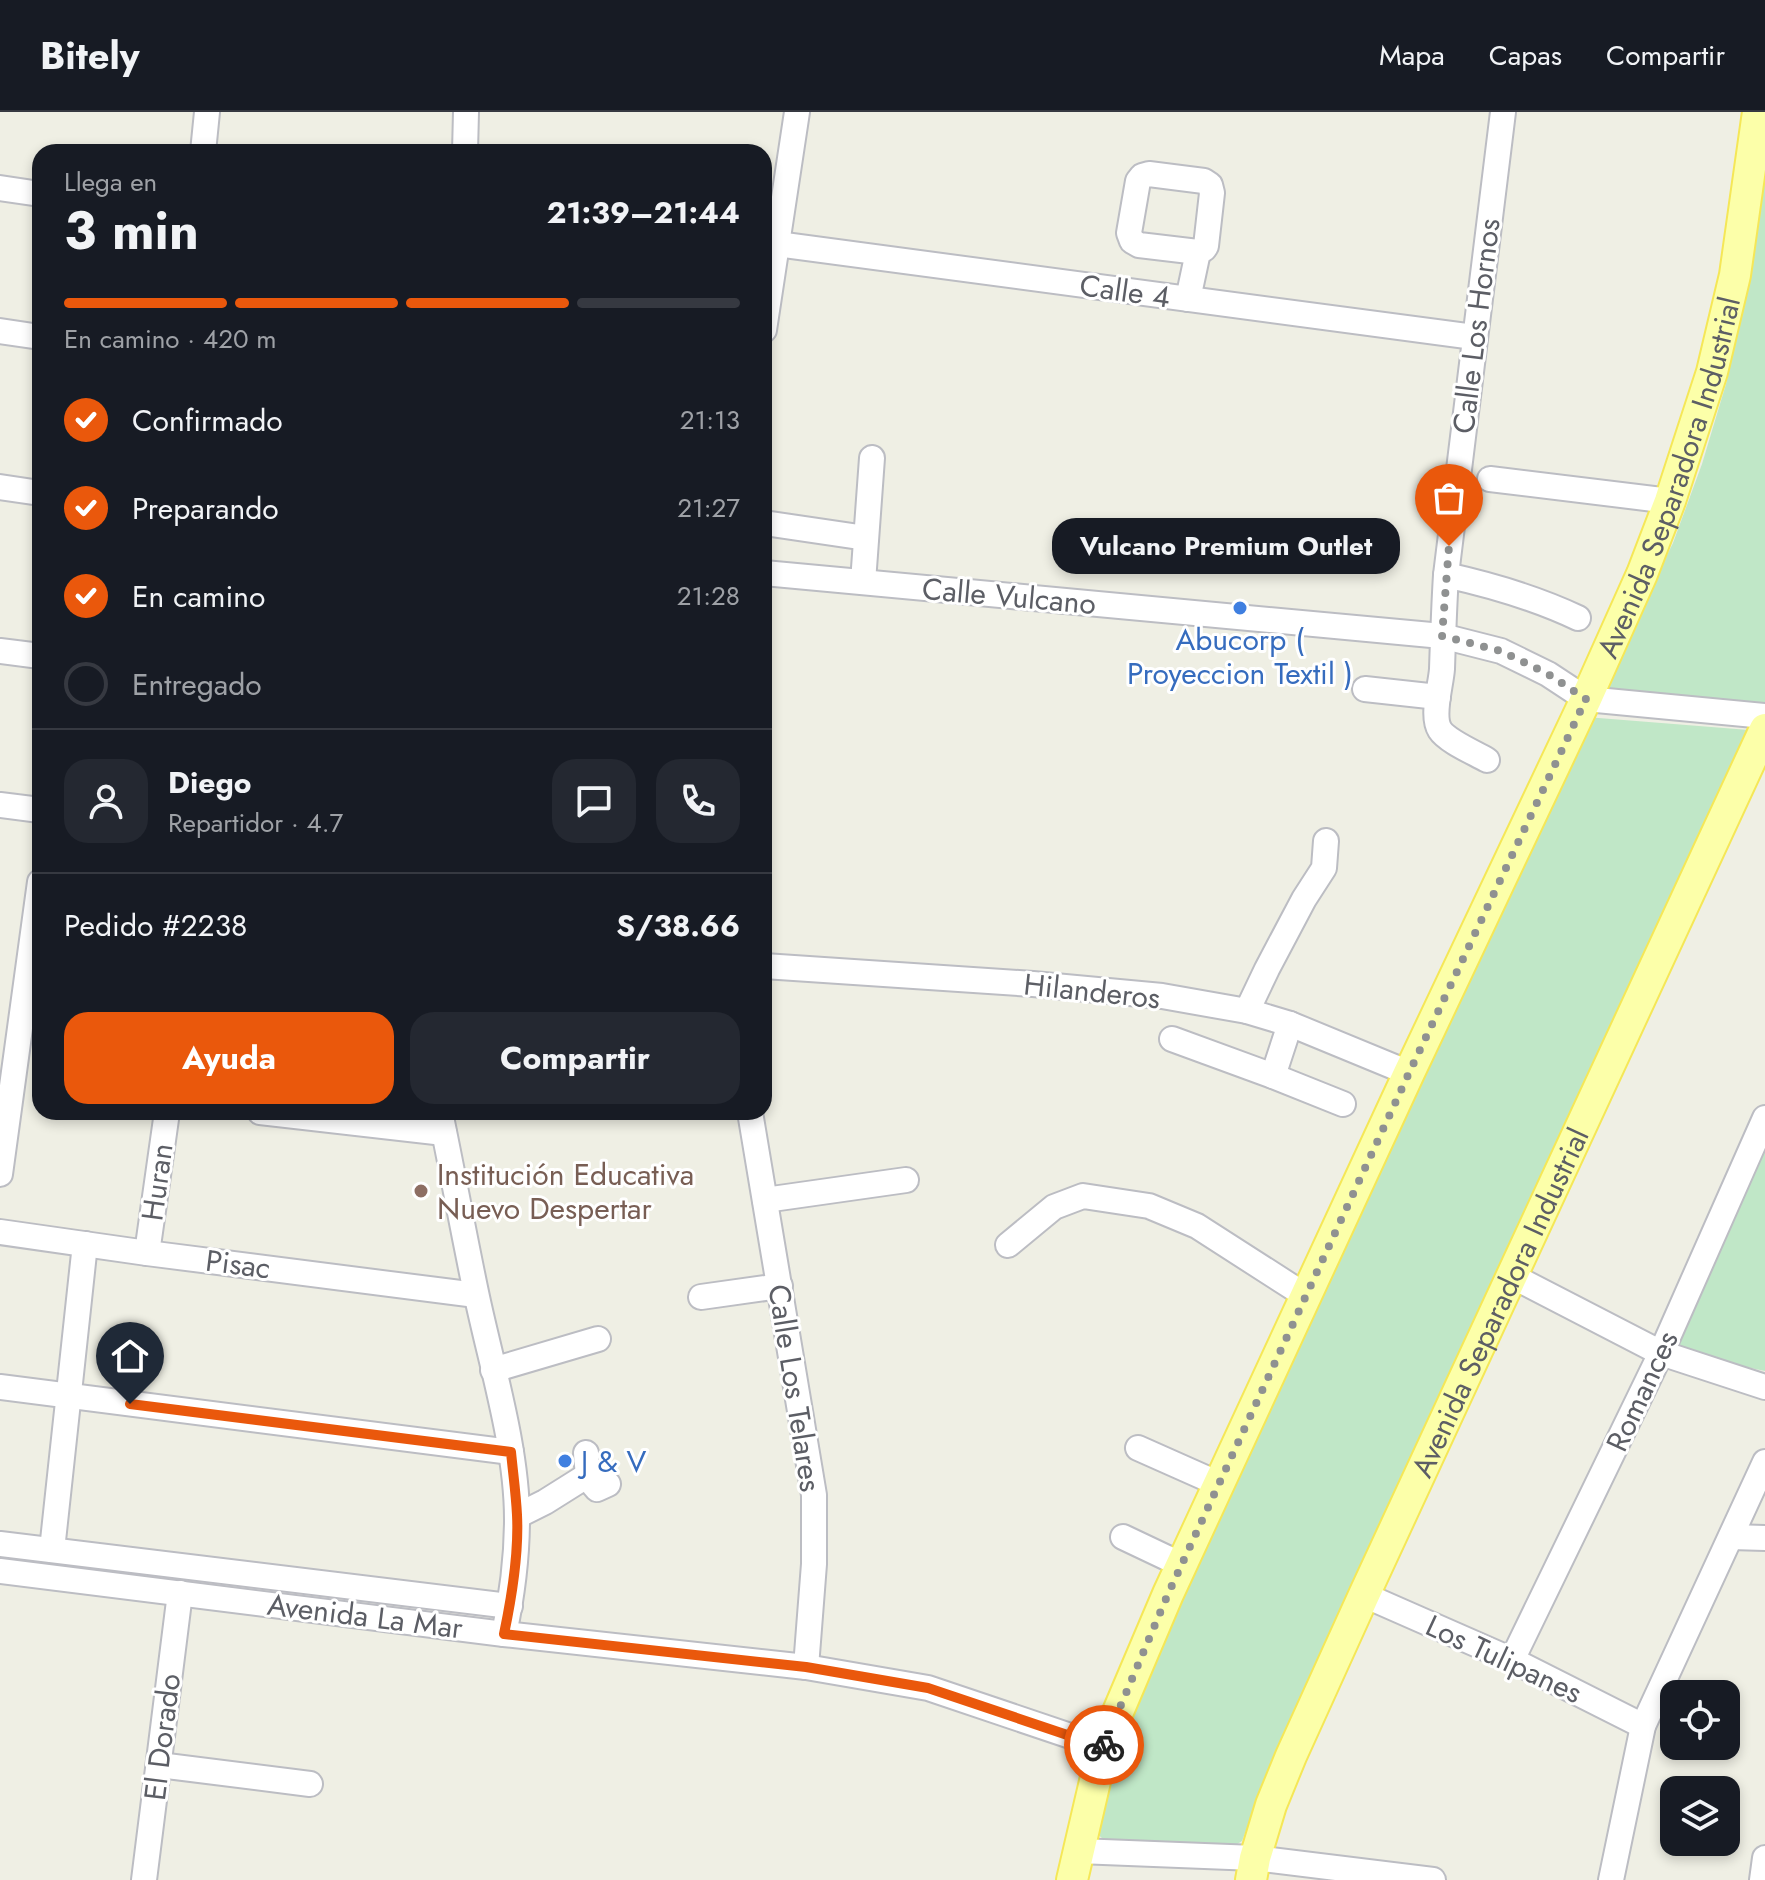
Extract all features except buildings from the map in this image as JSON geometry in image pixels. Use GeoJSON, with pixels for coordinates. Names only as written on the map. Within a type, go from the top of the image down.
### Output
{"type":"FeatureCollection","features":[{"type":"Feature","properties":{"kind":"main road","name":"Avenida Separadora Industrial"},"geometry":{"type":"LineString","coordinates":[[1075,1865],[1103,1747],[1182,1565],[1642,574],[1670,501],[1712,372],[1735,275],[1758,112]]}},
{"type":"Feature","properties":{"kind":"main road","name":"Avenida Separadora Industrial"},"geometry":{"type":"LineString","coordinates":[[1253,1869],[1271,1805],[1291,1756],[1765,729]]}},
{"type":"Feature","properties":{"kind":"street"},"geometry":{"type":"LineString","coordinates":[[204,144],[207,112]]}},
{"type":"Feature","properties":{"kind":"street"},"geometry":{"type":"LineString","coordinates":[[465,144],[466,112]]}},
{"type":"Feature","properties":{"kind":"street"},"geometry":{"type":"LineString","coordinates":[[772,277],[797,112]]}},
{"type":"Feature","properties":{"kind":"street","name":"Calle Los Hornos"},"geometry":{"type":"LineString","coordinates":[[1487,760],[1442,734],[1437,725],[1446,575],[1503,112]]}},
{"type":"Feature","properties":{"kind":"street"},"geometry":{"type":"LineString","coordinates":[[0,188],[32,193]]}},
{"type":"Feature","properties":{"kind":"street","name":"Calle 4"},"geometry":{"type":"LineString","coordinates":[[777,244],[1474,337]]}},
{"type":"Feature","properties":{"kind":"street"},"geometry":{"type":"LineString","coordinates":[[1188,299],[1198,252]]}},
{"type":"Feature","properties":{"kind":"street"},"geometry":{"type":"LineString","coordinates":[[0,331],[32,336]]}},
{"type":"Feature","properties":{"kind":"street"},"geometry":{"type":"LineString","coordinates":[[863,582],[872,458]]}},
{"type":"Feature","properties":{"kind":"street"},"geometry":{"type":"LineString","coordinates":[[1490,479],[1670,501]]}},
{"type":"Feature","properties":{"kind":"street"},"geometry":{"type":"LineString","coordinates":[[0,487],[32,492]]}},
{"type":"Feature","properties":{"kind":"street"},"geometry":{"type":"LineString","coordinates":[[772,524],[866,538]]}},
{"type":"Feature","properties":{"kind":"street","name":"Calle Vulcano"},"geometry":{"type":"LineString","coordinates":[[772,574],[1442,636],[1501,651],[1548,674],[1586,699],[1765,716]]}},
{"type":"Feature","properties":{"kind":"street"},"geometry":{"type":"LineString","coordinates":[[1446,575],[1549,604],[1578,618]]}},
{"type":"Feature","properties":{"kind":"street"},"geometry":{"type":"LineString","coordinates":[[0,651],[32,655]]}},
{"type":"Feature","properties":{"kind":"street"},"geometry":{"type":"LineString","coordinates":[[1365,689],[1438,697]]}},
{"type":"Feature","properties":{"kind":"street"},"geometry":{"type":"LineString","coordinates":[[0,805],[32,809]]}},
{"type":"Feature","properties":{"kind":"street"},"geometry":{"type":"LineString","coordinates":[[1247,1011],[1304,899],[1324,868],[1326,841]]}},
{"type":"Feature","properties":{"kind":"street"},"geometry":{"type":"LineString","coordinates":[[0,1174],[32,940]]}},
{"type":"Feature","properties":{"kind":"street","name":"Hilanderos"},"geometry":{"type":"LineString","coordinates":[[772,967],[1162,996],[1247,1011],[1290,1024],[1409,1073]]}},
{"type":"Feature","properties":{"kind":"street"},"geometry":{"type":"LineString","coordinates":[[1273,1076],[1290,1024]]}},
{"type":"Feature","properties":{"kind":"street"},"geometry":{"type":"LineString","coordinates":[[1172,1039],[1343,1104]]}},
{"type":"Feature","properties":{"kind":"street","name":"Romances"},"geometry":{"type":"LineString","coordinates":[[1512,1660],[1661,1353],[1765,1118]]}},
{"type":"Feature","properties":{"kind":"street","name":"Huran"},"geometry":{"type":"LineString","coordinates":[[147,1253],[166,1120]]}},
{"type":"Feature","properties":{"kind":"street"},"geometry":{"type":"LineString","coordinates":[[406,1120],[442,1122],[511,1452],[517,1516],[510,1606],[504,1634]]}},
{"type":"Feature","properties":{"kind":"street","name":"Calle Los Telares"},"geometry":{"type":"LineString","coordinates":[[751,1120],[814,1495],[814,1564],[806,1667]]}},
{"type":"Feature","properties":{"kind":"street"},"geometry":{"type":"LineString","coordinates":[[765,1200],[906,1180]]}},
{"type":"Feature","properties":{"kind":"street"},"geometry":{"type":"LineString","coordinates":[[1008,1245],[1054,1207],[1083,1196],[1149,1206],[1197,1226],[1306,1296]]}},
{"type":"Feature","properties":{"kind":"street","name":"Pisac"},"geometry":{"type":"LineString","coordinates":[[0,1232],[476,1295]]}},
{"type":"Feature","properties":{"kind":"street"},"geometry":{"type":"LineString","coordinates":[[52,1550],[85,1244]]}},
{"type":"Feature","properties":{"kind":"street"},"geometry":{"type":"LineString","coordinates":[[1512,1276],[1661,1353],[1765,1387]]}},
{"type":"Feature","properties":{"kind":"street"},"geometry":{"type":"LineString","coordinates":[[701,1297],[780,1286]]}},
{"type":"Feature","properties":{"kind":"street"},"geometry":{"type":"LineString","coordinates":[[493,1370],[598,1339]]}},
{"type":"Feature","properties":{"kind":"street"},"geometry":{"type":"LineString","coordinates":[[0,1387],[511,1452]]}},
{"type":"Feature","properties":{"kind":"street"},"geometry":{"type":"LineString","coordinates":[[1138,1448],[1219,1484]]}},
{"type":"Feature","properties":{"kind":"street"},"geometry":{"type":"LineString","coordinates":[[1611,1880],[1643,1726],[1765,1462]]}},
{"type":"Feature","properties":{"kind":"street"},"geometry":{"type":"LineString","coordinates":[[517,1516],[594,1471]]}},
{"type":"Feature","properties":{"kind":"street"},"geometry":{"type":"LineString","coordinates":[[1123,1537],[1182,1565]]}},
{"type":"Feature","properties":{"kind":"street"},"geometry":{"type":"LineString","coordinates":[[1731,1537],[1765,1538]]}},
{"type":"Feature","properties":{"kind":"street","name":"Avenida La Mar"},"geometry":{"type":"LineString","coordinates":[[0,1544],[510,1606]]}},
{"type":"Feature","properties":{"kind":"street","name":"Avenida La Mar"},"geometry":{"type":"LineString","coordinates":[[0,1571],[504,1634],[806,1667],[928,1688],[1103,1747]]}},
{"type":"Feature","properties":{"kind":"street","name":"El Dorado"},"geometry":{"type":"LineString","coordinates":[[144,1880],[180,1593]]}},
{"type":"Feature","properties":{"kind":"street","name":"Los Tulipanes"},"geometry":{"type":"LineString","coordinates":[[1364,1595],[1512,1660],[1643,1726]]}},
{"type":"Feature","properties":{"kind":"street"},"geometry":{"type":"LineString","coordinates":[[159,1765],[310,1784]]}},
{"type":"Feature","properties":{"kind":"street"},"geometry":{"type":"LineString","coordinates":[[1762,1880],[1765,1858]]}},
{"type":"Feature","properties":{"kind":"street"},"geometry":{"type":"LineString","coordinates":[[1075,1865],[1253,1869],[1433,1880]]}},
{"type":"Feature","properties":{"kind":"green space"},"geometry":{"type":"Polygon","coordinates":[[[1765,165],[1765,702],[1762,708],[1598,693],[1673,543],[1702,464],[1726,384],[1751,275],[1765,165]]]}},
{"type":"Feature","properties":{"kind":"green space"},"geometry":{"type":"Polygon","coordinates":[[[1586,717],[1749,730],[1512,1248],[1281,1739],[1242,1841],[1222,1854],[1114,1848],[1096,1833],[1139,1693],[1268,1410],[1484,952],[1586,717]]]}},
{"type":"Feature","properties":{"kind":"green space"},"geometry":{"type":"Polygon","coordinates":[[[1765,1138],[1765,1371],[1674,1345],[1765,1138]]]}},
{"type":"Feature","properties":{"kind":"way so far"},"geometry":{"type":"LineString","coordinates":[[1104,1745],[1168,1594],[1586,699],[1548,674],[1501,651],[1442,636],[1449,546]]}},
{"type":"Feature","properties":{"kind":"place","name":"Vulcano Premium Outlet"},"geometry":{"type":"Point","coordinates":[1449,546]}},
{"type":"Feature","properties":{"kind":"place","name":"Abucorp ( Proyeccion Textil )"},"geometry":{"type":"Point","coordinates":[1240,608]}},
{"type":"Feature","properties":{"kind":"place","name":"Institución Educativa Nuevo Despertar"},"geometry":{"type":"Point","coordinates":[421,1191]}},
{"type":"Feature","properties":{"kind":"place","name":"J & V"},"geometry":{"type":"Point","coordinates":[565,1461]}},
{"type":"Feature","properties":{"kind":"route"},"geometry":{"type":"LineString","coordinates":[[130,1404],[511,1452],[517,1542],[504,1634],[806,1667],[928,1688],[1104,1745]]}}]}
